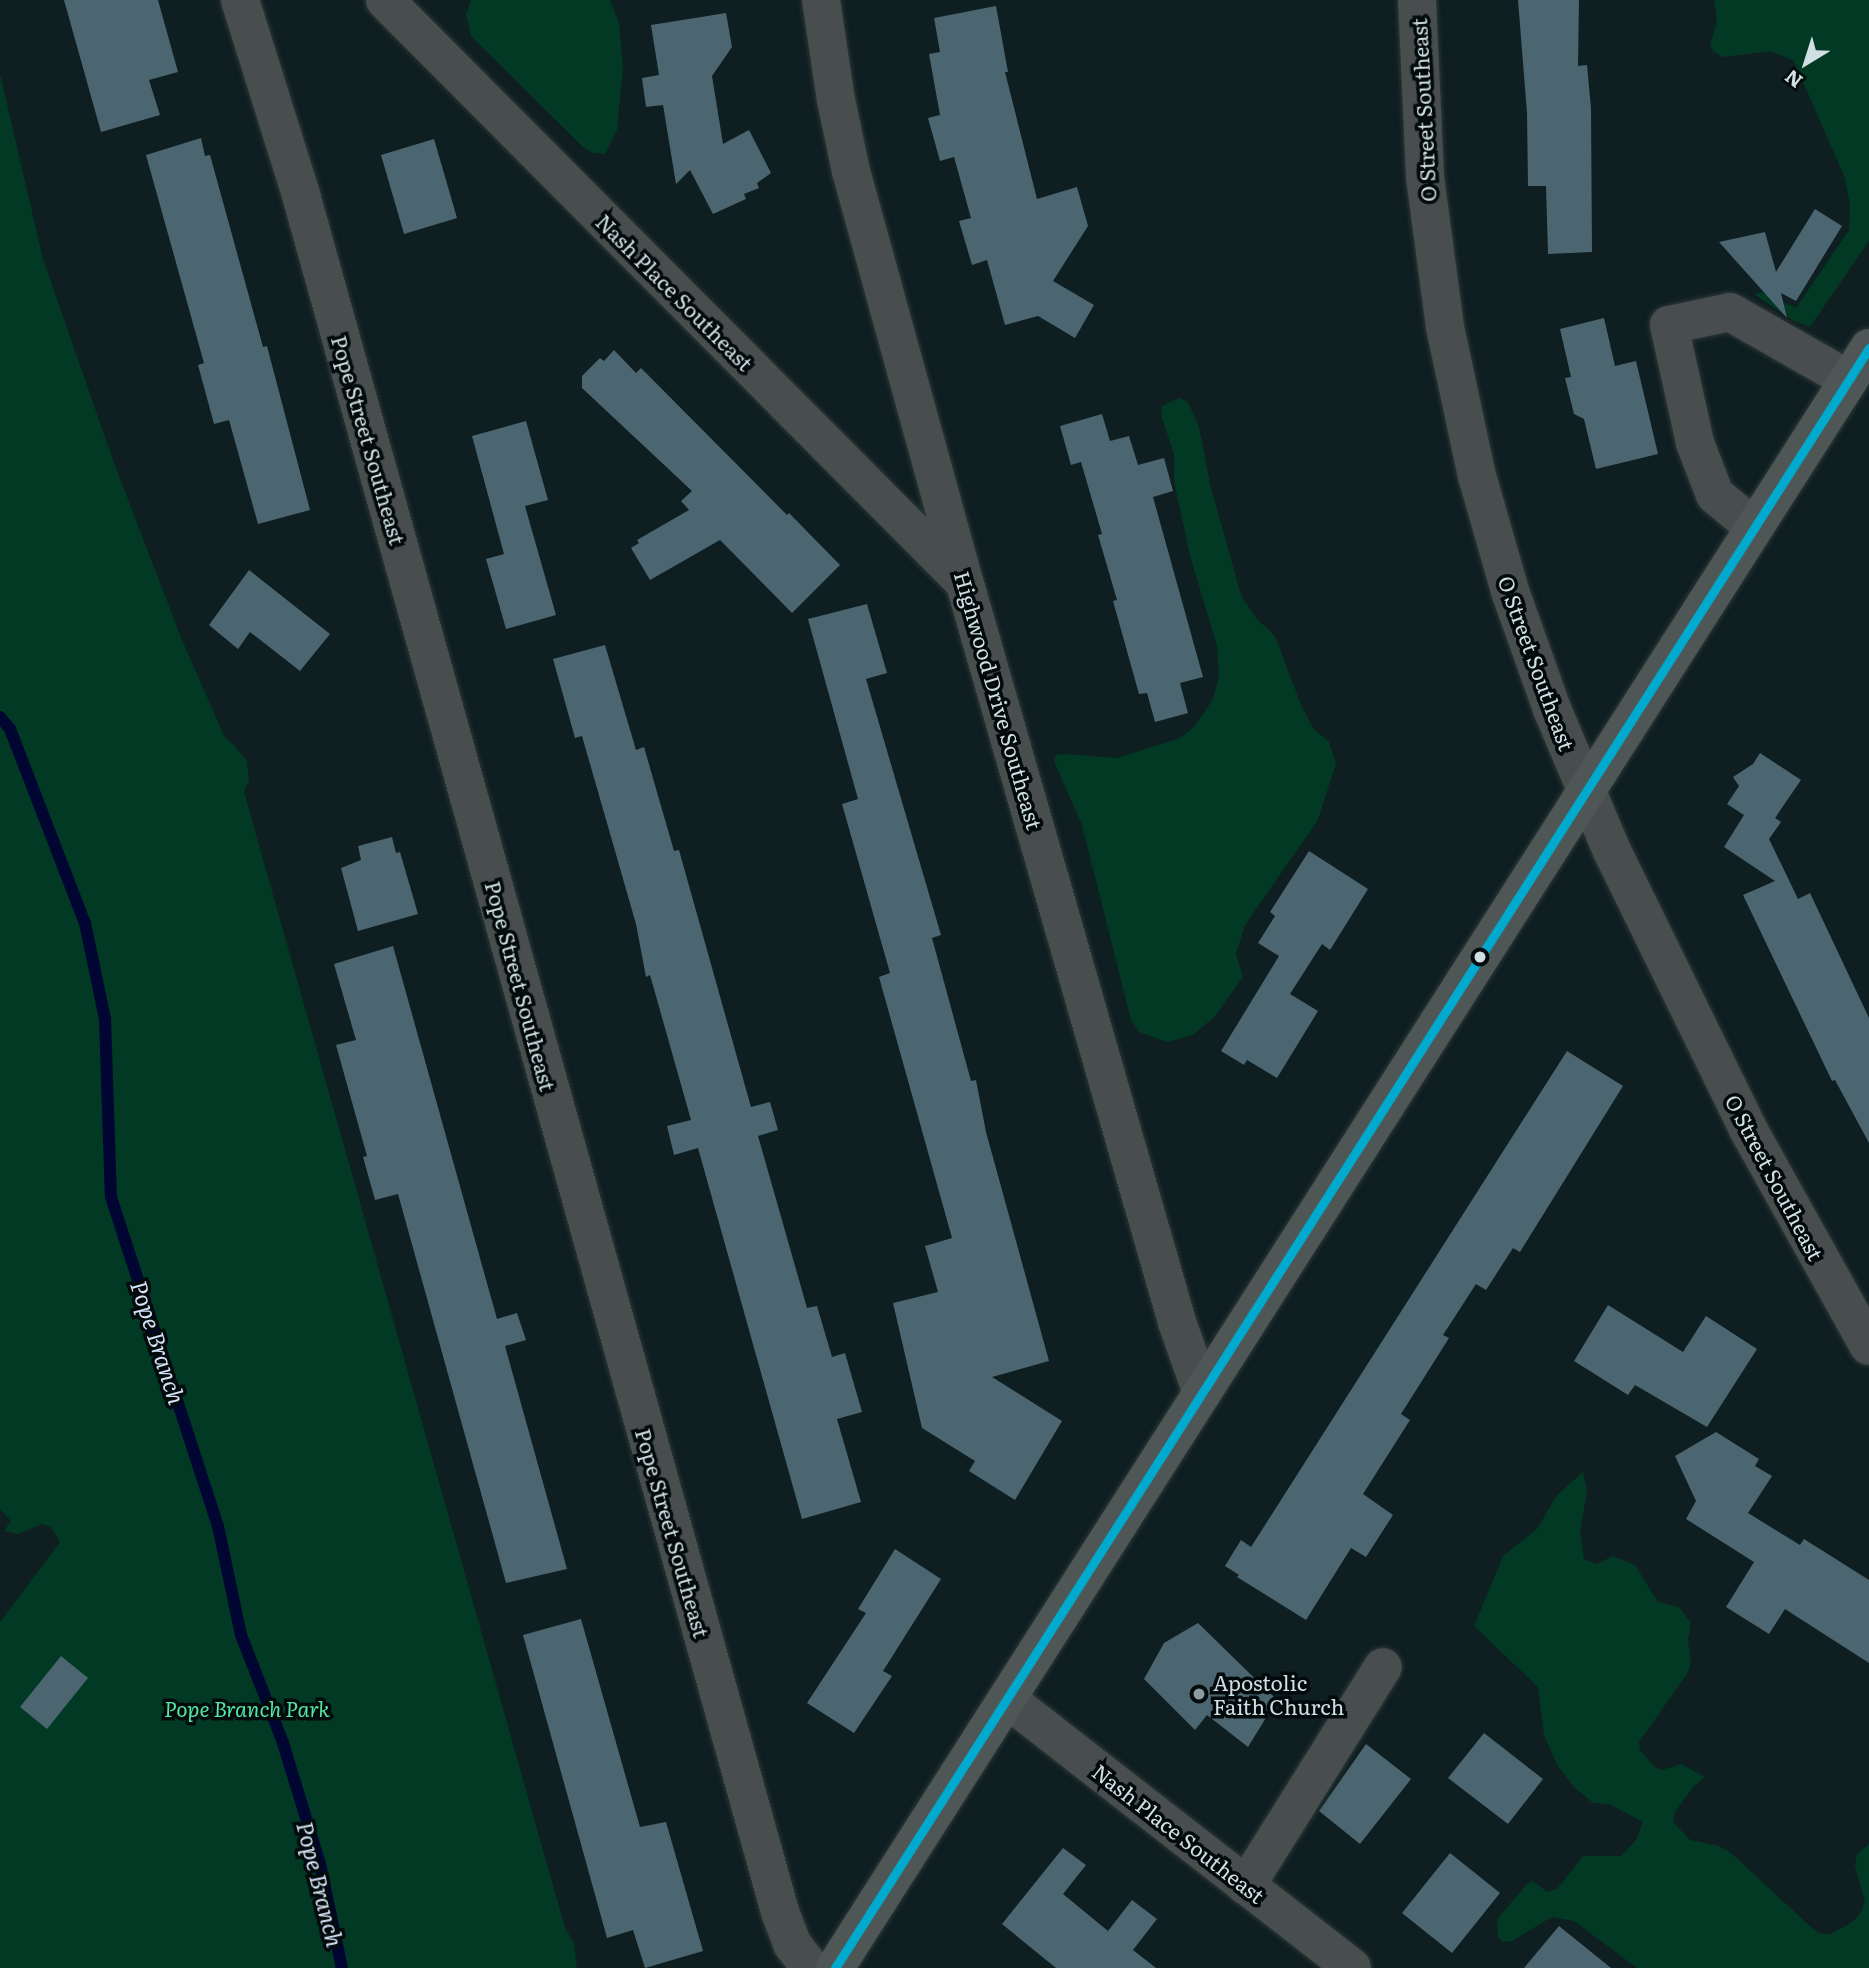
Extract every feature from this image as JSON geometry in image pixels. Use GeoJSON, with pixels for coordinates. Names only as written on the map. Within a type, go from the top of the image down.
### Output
{"type":"FeatureCollection","features":[{"type":"Feature","properties":{"kind":"main road"},"geometry":{"type":"LineString","coordinates":[[835,1968],[1869,348]]}},
{"type":"Feature","properties":{"kind":"street","name":"Pope Street Southeast"},"geometry":{"type":"LineString","coordinates":[[240,0],[308,219],[780,1912],[792,1944],[811,1968]]}},
{"type":"Feature","properties":{"kind":"street","name":"Nash Place Southeast"},"geometry":{"type":"LineString","coordinates":[[386,0],[965,584]]}},
{"type":"Feature","properties":{"kind":"street","name":"Highwood Drive Southeast"},"geometry":{"type":"LineString","coordinates":[[821,0],[836,100],[851,171],[965,584],[1177,1322],[1202,1393]]}},
{"type":"Feature","properties":{"kind":"street","name":"O Street Southeast"},"geometry":{"type":"LineString","coordinates":[[1417,0],[1426,189],[1442,306],[1460,402],[1510,592],[1585,793],[1748,1129],[1869,1346]]}},
{"type":"Feature","properties":{"kind":"street"},"geometry":{"type":"LineString","coordinates":[[1754,527],[1714,495],[1695,443],[1669,325],[1730,312],[1849,380]]}},
{"type":"Feature","properties":{"kind":"street"},"geometry":{"type":"LineString","coordinates":[[1246,1886],[1383,1667]]}},
{"type":"Feature","properties":{"kind":"street","name":"Nash Place Southeast"},"geometry":{"type":"LineString","coordinates":[[1007,1699],[1352,1968]]}},
{"type":"Feature","properties":{"kind":"green space"},"geometry":{"type":"Polygon","coordinates":[[[471,0],[610,0],[619,23],[623,68],[617,130],[605,154],[593,153],[584,148],[471,36],[466,15],[471,0]]]}},
{"type":"Feature","properties":{"kind":"green space"},"geometry":{"type":"Polygon","coordinates":[[[1714,0],[1869,0],[1869,241],[1810,327],[1792,320],[1754,294],[1761,292],[1796,308],[1849,230],[1850,204],[1844,176],[1794,61],[1770,51],[1724,57],[1714,52],[1710,46],[1717,21],[1714,0]]]}},
{"type":"Feature","properties":{"kind":"green space","name":"Pope Branch Park"},"geometry":{"type":"Polygon","coordinates":[[[0,74],[43,259],[114,463],[182,640],[225,738],[247,761],[249,780],[244,792],[565,1928],[574,1943],[577,1968],[0,1968],[0,1622],[60,1542],[51,1527],[42,1524],[18,1534],[4,1531],[11,1521],[0,1509],[0,74]]]}},
{"type":"Feature","properties":{"kind":"green space"},"geometry":{"type":"Polygon","coordinates":[[[1179,398],[1188,402],[1199,427],[1211,488],[1241,595],[1256,618],[1275,636],[1301,705],[1313,728],[1329,742],[1336,763],[1318,820],[1245,925],[1236,954],[1243,977],[1215,1016],[1193,1035],[1167,1042],[1139,1032],[1131,1020],[1082,825],[1054,761],[1056,755],[1064,754],[1117,758],[1180,738],[1195,726],[1213,699],[1219,676],[1217,646],[1190,556],[1174,481],[1174,454],[1161,415],[1162,406],[1179,398]]]}},
{"type":"Feature","properties":{"kind":"green space"},"geometry":{"type":"Polygon","coordinates":[[[1583,1472],[1587,1491],[1580,1533],[1584,1559],[1597,1564],[1613,1556],[1635,1565],[1658,1602],[1679,1607],[1691,1623],[1688,1640],[1691,1664],[1687,1674],[1639,1742],[1640,1750],[1654,1766],[1662,1770],[1681,1764],[1705,1777],[1694,1786],[1675,1812],[1673,1822],[1690,1840],[1719,1846],[1731,1853],[1819,1933],[1830,1934],[1851,1923],[1860,1914],[1865,1902],[1855,1865],[1857,1854],[1869,1844],[1869,1968],[1637,1968],[1574,1921],[1552,1917],[1512,1941],[1503,1942],[1498,1937],[1497,1919],[1527,1884],[1533,1881],[1547,1892],[1557,1889],[1583,1856],[1621,1856],[1636,1840],[1643,1822],[1609,1804],[1593,1803],[1574,1787],[1557,1765],[1544,1735],[1538,1687],[1474,1626],[1503,1556],[1537,1529],[1557,1495],[1583,1472]]]}},
{"type":"Feature","properties":{"kind":"building"},"geometry":{"type":"Polygon","coordinates":[[[64,0],[158,0],[178,72],[149,80],[160,115],[101,132],[64,0]]]}},
{"type":"Feature","properties":{"kind":"building"},"geometry":{"type":"Polygon","coordinates":[[[1518,0],[1579,0],[1578,66],[1587,65],[1591,108],[1592,252],[1548,254],[1546,186],[1528,186],[1527,113],[1518,0]]]}},
{"type":"Feature","properties":{"kind":"building"},"geometry":{"type":"Polygon","coordinates":[[[996,6],[1008,72],[1005,72],[1037,199],[1077,187],[1088,226],[1053,281],[1094,305],[1075,338],[1038,316],[1005,325],[987,260],[972,265],[959,221],[971,218],[954,157],[940,161],[928,118],[940,115],[929,54],[940,52],[934,18],[996,6]]]}},
{"type":"Feature","properties":{"kind":"building"},"geometry":{"type":"Polygon","coordinates":[[[726,13],[732,47],[712,76],[723,144],[749,130],[771,173],[757,183],[759,188],[744,194],[746,199],[713,214],[690,170],[676,184],[663,105],[646,107],[642,78],[659,75],[651,25],[726,13]]]}},
{"type":"Feature","properties":{"kind":"building"},"geometry":{"type":"Polygon","coordinates":[[[201,138],[205,156],[210,155],[263,347],[267,346],[310,510],[258,524],[229,420],[214,424],[198,365],[204,363],[146,155],[201,138]]]}},
{"type":"Feature","properties":{"kind":"building"},"geometry":{"type":"Polygon","coordinates":[[[434,139],[457,218],[404,234],[381,155],[434,139]]]}},
{"type":"Feature","properties":{"kind":"building"},"geometry":{"type":"Polygon","coordinates":[[[1815,209],[1842,226],[1796,301],[1781,293],[1787,318],[1719,242],[1765,232],[1776,272],[1815,209]]]}},
{"type":"Feature","properties":{"kind":"building"},"geometry":{"type":"Polygon","coordinates":[[[1604,318],[1615,366],[1636,361],[1658,454],[1596,469],[1584,419],[1574,414],[1565,378],[1571,377],[1560,329],[1604,318]]]}},
{"type":"Feature","properties":{"kind":"building"},"geometry":{"type":"Polygon","coordinates":[[[614,350],[636,373],[641,368],[840,565],[792,613],[720,540],[650,580],[631,548],[639,543],[637,540],[689,510],[681,501],[692,491],[582,388],[582,376],[600,358],[604,361],[614,350]]]}},
{"type":"Feature","properties":{"kind":"building"},"geometry":{"type":"Polygon","coordinates":[[[1102,414],[1110,441],[1129,436],[1138,465],[1164,458],[1173,491],[1153,497],[1203,677],[1180,683],[1188,713],[1155,722],[1147,693],[1139,694],[1113,601],[1117,600],[1098,535],[1102,534],[1081,462],[1071,465],[1060,426],[1102,414]]]}},
{"type":"Feature","properties":{"kind":"building"},"geometry":{"type":"Polygon","coordinates":[[[526,421],[548,500],[525,506],[556,615],[506,629],[486,559],[504,554],[472,436],[526,421]]]}},
{"type":"Feature","properties":{"kind":"building"},"geometry":{"type":"Polygon","coordinates":[[[249,570],[330,634],[300,671],[250,632],[238,649],[209,625],[249,570]]]}},
{"type":"Feature","properties":{"kind":"building"},"geometry":{"type":"Polygon","coordinates":[[[867,604],[887,673],[866,679],[941,935],[932,938],[971,1081],[976,1080],[986,1132],[1049,1361],[992,1377],[1062,1421],[1015,1500],[969,1471],[975,1461],[922,1428],[893,1303],[938,1292],[925,1246],[952,1238],[879,977],[890,973],[842,804],[858,799],[808,619],[867,604]]]}},
{"type":"Feature","properties":{"kind":"building"},"geometry":{"type":"Polygon","coordinates":[[[605,645],[636,750],[644,747],[674,851],[679,850],[751,1107],[770,1102],[778,1130],[758,1136],[807,1308],[817,1306],[832,1357],[845,1353],[862,1412],[837,1419],[861,1502],[802,1519],[698,1148],[674,1155],[667,1126],[691,1120],[650,975],[646,977],[636,924],[582,736],[575,738],[553,659],[605,645]]]}},
{"type":"Feature","properties":{"kind":"building"},"geometry":{"type":"Polygon","coordinates":[[[1760,753],[1801,780],[1775,818],[1781,822],[1769,839],[1798,899],[1810,893],[1869,1018],[1869,1143],[1835,1080],[1832,1081],[1743,895],[1775,881],[1724,847],[1744,815],[1727,804],[1739,786],[1733,777],[1753,764],[1760,753]]]}},
{"type":"Feature","properties":{"kind":"building"},"geometry":{"type":"Polygon","coordinates":[[[392,837],[396,853],[400,852],[418,914],[358,931],[341,868],[361,860],[358,846],[392,837]]]}},
{"type":"Feature","properties":{"kind":"building"},"geometry":{"type":"Polygon","coordinates":[[[1309,851],[1368,889],[1330,950],[1322,944],[1290,994],[1318,1011],[1277,1078],[1247,1060],[1244,1065],[1221,1051],[1279,956],[1258,943],[1275,916],[1270,912],[1309,851]]]}},
{"type":"Feature","properties":{"kind":"building"},"geometry":{"type":"Polygon","coordinates":[[[393,946],[497,1319],[517,1313],[526,1340],[505,1346],[567,1569],[506,1583],[398,1194],[375,1200],[363,1157],[367,1156],[336,1045],[356,1040],[334,964],[393,946]]]}},
{"type":"Feature","properties":{"kind":"building"},"geometry":{"type":"Polygon","coordinates":[[[1567,1051],[1623,1086],[1520,1252],[1513,1248],[1486,1290],[1476,1284],[1443,1335],[1449,1338],[1401,1414],[1410,1420],[1363,1494],[1393,1515],[1366,1557],[1351,1548],[1306,1620],[1237,1577],[1239,1575],[1225,1566],[1241,1540],[1251,1547],[1567,1051]]]}},
{"type":"Feature","properties":{"kind":"building"},"geometry":{"type":"Polygon","coordinates":[[[1608,1305],[1683,1352],[1706,1316],[1757,1349],[1707,1427],[1635,1385],[1628,1395],[1574,1361],[1608,1305]]]}},
{"type":"Feature","properties":{"kind":"building"},"geometry":{"type":"Polygon","coordinates":[[[1716,1432],[1759,1459],[1755,1466],[1772,1476],[1748,1513],[1800,1545],[1804,1539],[1869,1580],[1869,1663],[1785,1609],[1769,1634],[1726,1607],[1754,1562],[1686,1519],[1696,1501],[1675,1456],[1716,1432]]]}},
{"type":"Feature","properties":{"kind":"building"},"geometry":{"type":"Polygon","coordinates":[[[895,1549],[941,1579],[883,1671],[892,1676],[854,1733],[807,1703],[866,1613],[858,1609],[895,1549]]]}},
{"type":"Feature","properties":{"kind":"building"},"geometry":{"type":"Polygon","coordinates":[[[581,1619],[640,1827],[666,1822],[703,1951],[645,1968],[633,1930],[607,1938],[523,1635],[581,1619]]]}},
{"type":"Feature","properties":{"kind":"building"},"geometry":{"type":"Polygon","coordinates":[[[1198,1623],[1277,1700],[1248,1747],[1207,1715],[1195,1730],[1144,1679],[1164,1643],[1198,1623]]]}},
{"type":"Feature","properties":{"kind":"building"},"geometry":{"type":"Polygon","coordinates":[[[61,1656],[88,1678],[47,1729],[20,1707],[61,1656]]]}},
{"type":"Feature","properties":{"kind":"building"},"geometry":{"type":"Polygon","coordinates":[[[1484,1733],[1543,1779],[1508,1824],[1448,1778],[1484,1733]]]}},
{"type":"Feature","properties":{"kind":"building"},"geometry":{"type":"Polygon","coordinates":[[[1366,1744],[1411,1779],[1360,1844],[1319,1811],[1366,1744]]]}},
{"type":"Feature","properties":{"kind":"building"},"geometry":{"type":"Polygon","coordinates":[[[1063,1848],[1086,1865],[1063,1894],[1108,1931],[1132,1900],[1157,1919],[1133,1950],[1156,1968],[1056,1968],[1002,1924],[1063,1848]]]}},
{"type":"Feature","properties":{"kind":"building"},"geometry":{"type":"Polygon","coordinates":[[[1450,1853],[1500,1893],[1452,1953],[1402,1913],[1450,1853]]]}},
{"type":"Feature","properties":{"kind":"building"},"geometry":{"type":"Polygon","coordinates":[[[1559,1926],[1611,1968],[1524,1968],[1559,1926]]]}},
{"type":"Feature","properties":{"kind":"waterway","name":"Pope Branch"},"geometry":{"type":"LineString","coordinates":[[0,717],[10,729],[85,923],[105,1019],[111,1197],[218,1526],[241,1635],[283,1743],[320,1864],[342,1968]]}},
{"type":"Feature","properties":{"kind":"transit line"},"geometry":{"type":"LineString","coordinates":[[835,1968],[1869,348]]}},
{"type":"Feature","properties":{"kind":"place","name":"Apostolic Faith Church"},"geometry":{"type":"Point","coordinates":[1199,1694]}}]}
